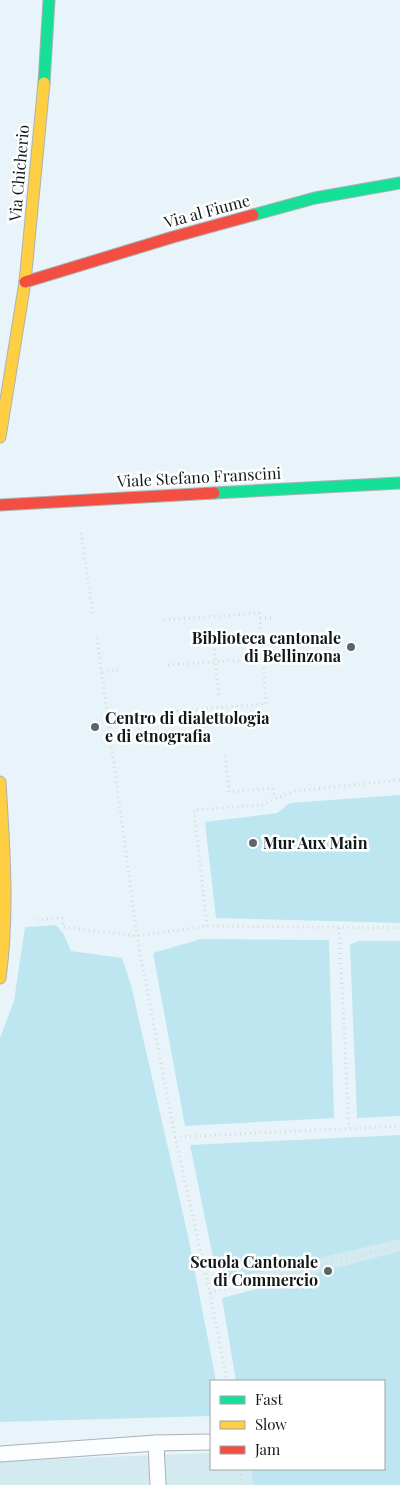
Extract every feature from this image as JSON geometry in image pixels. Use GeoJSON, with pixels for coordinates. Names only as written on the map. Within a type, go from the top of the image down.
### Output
{"type":"FeatureCollection","features":[{"type":"Feature","properties":{"kind":"street","name":"Via Chicherio"},"geometry":{"type":"LineString","coordinates":[[0,437],[25,282],[46,64],[49,0]]}},
{"type":"Feature","properties":{"kind":"street","name":"Via al Fiume"},"geometry":{"type":"LineString","coordinates":[[25,282],[173,237],[306,201],[400,183]]}},
{"type":"Feature","properties":{"kind":"street","name":"Viale Stefano Franscini"},"geometry":{"type":"LineString","coordinates":[[0,504],[400,483]]}},
{"type":"Feature","properties":{"kind":"street"},"geometry":{"type":"LineString","coordinates":[[0,782],[6,923],[4,957],[0,978]]}},
{"type":"Feature","properties":{"kind":"lane"},"geometry":{"type":"LineString","coordinates":[[0,1454],[210,1442]]}},
{"type":"Feature","properties":{"kind":"lane"},"geometry":{"type":"LineString","coordinates":[[156,1444],[158,1485]]}},
{"type":"Feature","properties":{"kind":"path"},"geometry":{"type":"LineString","coordinates":[[75,500],[93,614]]}},
{"type":"Feature","properties":{"kind":"path"},"geometry":{"type":"LineString","coordinates":[[164,620],[259,613],[260,618],[266,704],[172,712]]}},
{"type":"Feature","properties":{"kind":"path"},"geometry":{"type":"LineString","coordinates":[[260,618],[271,618]]}},
{"type":"Feature","properties":{"kind":"path"},"geometry":{"type":"LineString","coordinates":[[212,629],[219,698]]}},
{"type":"Feature","properties":{"kind":"path"},"geometry":{"type":"LineString","coordinates":[[98,638],[138,936],[175,1137],[210,1293],[227,1380]]}},
{"type":"Feature","properties":{"kind":"path"},"geometry":{"type":"LineString","coordinates":[[168,665],[260,659]]}},
{"type":"Feature","properties":{"kind":"path"},"geometry":{"type":"LineString","coordinates":[[102,672],[118,670]]}},
{"type":"Feature","properties":{"kind":"path"},"geometry":{"type":"LineString","coordinates":[[225,756],[229,792],[272,788],[276,798]]}},
{"type":"Feature","properties":{"kind":"path"},"geometry":{"type":"LineString","coordinates":[[207,926],[194,810],[262,805],[294,790],[400,780]]}},
{"type":"Feature","properties":{"kind":"path"},"geometry":{"type":"LineString","coordinates":[[62,918],[63,927],[138,936],[207,926],[400,928]]}},
{"type":"Feature","properties":{"kind":"path"},"geometry":{"type":"LineString","coordinates":[[340,928],[350,1128]]}},
{"type":"Feature","properties":{"kind":"path"},"geometry":{"type":"LineString","coordinates":[[175,1137],[400,1126]]}},
{"type":"Feature","properties":{"kind":"path"},"geometry":{"type":"LineString","coordinates":[[210,1293],[400,1246]]}},
{"type":"Feature","properties":{"kind":"path"},"geometry":{"type":"LineString","coordinates":[[240,1470],[241,1485]]}},
{"type":"Feature","properties":{"kind":"shaded area"},"geometry":{"type":"Polygon","coordinates":[[[400,795],[400,923],[216,918],[205,822],[277,813],[290,803],[400,795]]]}},
{"type":"Feature","properties":{"kind":"shaded area"},"geometry":{"type":"Polygon","coordinates":[[[56,925],[63,933],[71,951],[122,958],[131,985],[188,1236],[216,1380],[210,1380],[210,1416],[0,1422],[0,1038],[14,1001],[25,927],[56,925]]]}},
{"type":"Feature","properties":{"kind":"shaded area"},"geometry":{"type":"Polygon","coordinates":[[[201,939],[329,940],[334,1118],[185,1126],[153,953],[201,939]]]}},
{"type":"Feature","properties":{"kind":"shaded area"},"geometry":{"type":"Polygon","coordinates":[[[358,941],[400,941],[400,1116],[357,1118],[350,945],[358,941]]]}},
{"type":"Feature","properties":{"kind":"shaded area"},"geometry":{"type":"Polygon","coordinates":[[[400,1135],[400,1239],[218,1282],[190,1145],[400,1135]]]}},
{"type":"Feature","properties":{"kind":"shaded area","name":"Scuola Cantonale di Commercio"},"geometry":{"type":"Polygon","coordinates":[[[400,1153],[400,1485],[0,1485],[0,1461],[210,1453],[210,1470],[385,1470],[385,1380],[249,1380],[262,1160],[400,1153]]]}},
{"type":"Feature","properties":{"kind":"shaded area"},"geometry":{"type":"Polygon","coordinates":[[[400,1251],[400,1485],[254,1485],[251,1470],[385,1470],[385,1380],[236,1380],[222,1298],[400,1251]]]}},
{"type":"Feature","properties":{"kind":"traffic: fast"},"geometry":{"type":"LineString","coordinates":[[44,83],[49,0]]}},
{"type":"Feature","properties":{"kind":"traffic: fast"},"geometry":{"type":"LineString","coordinates":[[253,215],[315,198],[400,183]]}},
{"type":"Feature","properties":{"kind":"traffic: fast"},"geometry":{"type":"LineString","coordinates":[[214,493],[400,483]]}},
{"type":"Feature","properties":{"kind":"traffic: slow"},"geometry":{"type":"LineString","coordinates":[[0,437],[25,282],[44,83]]}},
{"type":"Feature","properties":{"kind":"traffic: slow"},"geometry":{"type":"LineString","coordinates":[[0,782],[5,905],[0,978]]}},
{"type":"Feature","properties":{"kind":"traffic: jam"},"geometry":{"type":"LineString","coordinates":[[25,282],[253,215]]}},
{"type":"Feature","properties":{"kind":"traffic: jam"},"geometry":{"type":"LineString","coordinates":[[0,505],[214,493]]}},
{"type":"Feature","properties":{"kind":"place","name":"Biblioteca cantonale di Bellinzona"},"geometry":{"type":"Point","coordinates":[351,647]}},
{"type":"Feature","properties":{"kind":"place","name":"Centro di dialettologia e di etnografia"},"geometry":{"type":"Point","coordinates":[95,727]}},
{"type":"Feature","properties":{"kind":"place","name":"Mur Aux Main"},"geometry":{"type":"Point","coordinates":[253,843]}},
{"type":"Feature","properties":{"kind":"place","name":"Scuola Cantonale di Commercio"},"geometry":{"type":"Point","coordinates":[328,1271]}}]}
